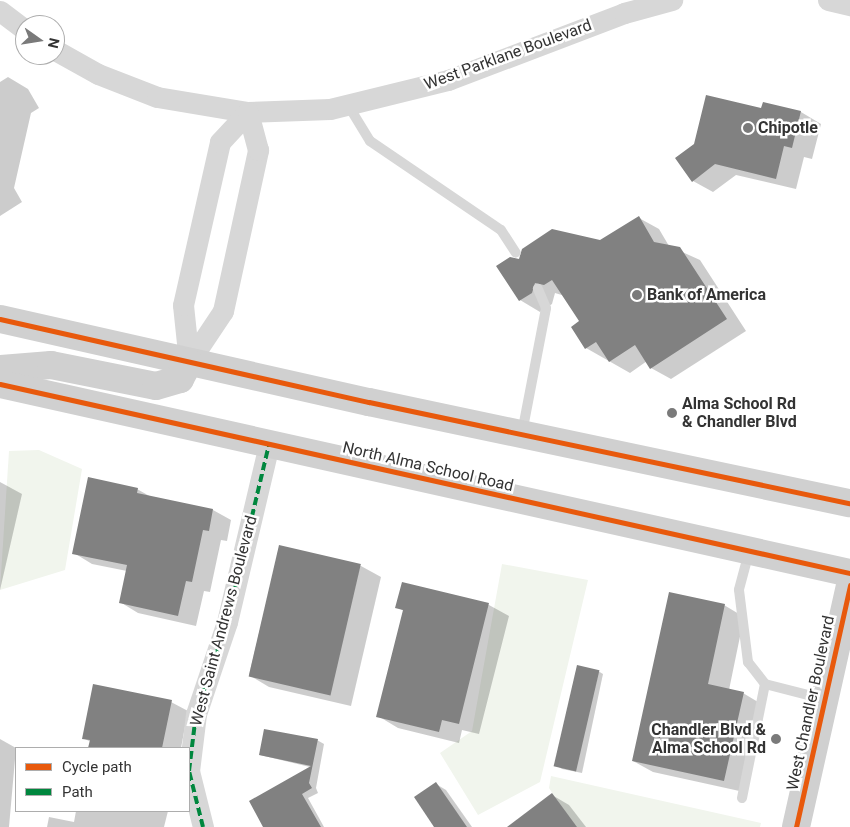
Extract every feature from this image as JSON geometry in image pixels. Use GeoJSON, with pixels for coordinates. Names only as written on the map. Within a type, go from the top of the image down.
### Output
{"type":"FeatureCollection","features":[{"type":"Feature","properties":{"kind":"main road"},"geometry":{"type":"LineString","coordinates":[[0,319],[189,362],[850,503]]}},
{"type":"Feature","properties":{"kind":"main road"},"geometry":{"type":"LineString","coordinates":[[0,369],[51,365],[156,386],[180,379],[189,362]]}},
{"type":"Feature","properties":{"kind":"main road","name":"North Alma School Road"},"geometry":{"type":"LineString","coordinates":[[0,384],[850,573]]}},
{"type":"Feature","properties":{"kind":"main road","name":"West Chandler Boulevard"},"geometry":{"type":"LineString","coordinates":[[796,827],[850,585]]}},
{"type":"Feature","properties":{"kind":"street","name":"West Parklane Boulevard"},"geometry":{"type":"LineString","coordinates":[[65,56],[98,74],[157,97],[248,112],[330,109],[448,80],[624,12],[672,0]]}},
{"type":"Feature","properties":{"kind":"street"},"geometry":{"type":"LineString","coordinates":[[828,0],[850,5]]}},
{"type":"Feature","properties":{"kind":"street"},"geometry":{"type":"LineString","coordinates":[[0,11],[15,22]]}},
{"type":"Feature","properties":{"kind":"street"},"geometry":{"type":"LineString","coordinates":[[189,362],[222,311],[258,150],[248,112]]}},
{"type":"Feature","properties":{"kind":"street"},"geometry":{"type":"LineString","coordinates":[[189,362],[182,305],[220,142],[248,112]]}},
{"type":"Feature","properties":{"kind":"street","name":"West Saint Andrews Boulevard"},"geometry":{"type":"LineString","coordinates":[[190,763],[196,714],[220,641],[269,444]]}},
{"type":"Feature","properties":{"kind":"street","name":"West Saint Andrews Boulevard"},"geometry":{"type":"LineString","coordinates":[[190,775],[203,827]]}},
{"type":"Feature","properties":{"kind":"lane"},"geometry":{"type":"LineString","coordinates":[[348,105],[370,141],[501,230],[516,253]]}},
{"type":"Feature","properties":{"kind":"lane"},"geometry":{"type":"LineString","coordinates":[[522,433],[546,308],[538,289]]}},
{"type":"Feature","properties":{"kind":"lane"},"geometry":{"type":"LineString","coordinates":[[750,551],[739,590],[748,662],[765,684],[825,699]]}},
{"type":"Feature","properties":{"kind":"lane"},"geometry":{"type":"LineString","coordinates":[[742,798],[765,684]]}},
{"type":"Feature","properties":{"kind":"shaded area"},"geometry":{"type":"Polygon","coordinates":[[[39,450],[82,469],[65,570],[0,590],[9,451],[39,450]]]}},
{"type":"Feature","properties":{"kind":"shaded area"},"geometry":{"type":"Polygon","coordinates":[[[502,564],[588,580],[540,782],[478,815],[440,753],[472,731],[502,564]]]}},
{"type":"Feature","properties":{"kind":"shaded area"},"geometry":{"type":"Polygon","coordinates":[[[551,776],[761,823],[760,827],[575,827],[549,788],[551,776]]]}},
{"type":"Feature","properties":{"kind":"building","name":"Chipotle"},"geometry":{"type":"Polygon","coordinates":[[[706,95],[761,108],[763,102],[801,111],[792,148],[784,146],[776,179],[715,164],[692,182],[675,158],[694,144],[706,95]]]}},
{"type":"Feature","properties":{"kind":"building","name":"Bank of America"},"geometry":{"type":"Polygon","coordinates":[[[639,216],[654,242],[680,247],[727,319],[650,369],[635,345],[609,362],[596,342],[585,349],[571,327],[579,321],[552,280],[544,285],[535,283],[532,293],[519,301],[496,266],[510,257],[519,259],[522,249],[552,229],[600,240],[639,216]]]}},
{"type":"Feature","properties":{"kind":"building"},"geometry":{"type":"Polygon","coordinates":[[[88,477],[138,488],[137,493],[213,509],[209,531],[203,530],[192,582],[186,581],[178,616],[119,603],[127,565],[72,554],[88,477]]]}},
{"type":"Feature","properties":{"kind":"building"},"geometry":{"type":"Polygon","coordinates":[[[279,545],[361,564],[330,695],[249,677],[279,545]]]}},
{"type":"Feature","properties":{"kind":"building"},"geometry":{"type":"Polygon","coordinates":[[[402,582],[489,603],[459,724],[442,720],[439,732],[376,717],[403,610],[395,608],[402,582]]]}},
{"type":"Feature","properties":{"kind":"building"},"geometry":{"type":"Polygon","coordinates":[[[669,592],[725,604],[708,684],[744,692],[724,781],[632,761],[669,592]]]}},
{"type":"Feature","properties":{"kind":"building"},"geometry":{"type":"Polygon","coordinates":[[[577,665],[599,670],[576,772],[554,766],[577,665]]]}},
{"type":"Feature","properties":{"kind":"building"},"geometry":{"type":"Polygon","coordinates":[[[93,684],[172,700],[162,747],[88,747],[90,740],[82,739],[93,684]]]}},
{"type":"Feature","properties":{"kind":"building"},"geometry":{"type":"Polygon","coordinates":[[[264,729],[318,739],[309,783],[312,788],[302,794],[321,827],[263,827],[249,801],[311,766],[259,755],[264,729]]]}},
{"type":"Feature","properties":{"kind":"building"},"geometry":{"type":"Polygon","coordinates":[[[436,782],[467,827],[434,827],[414,797],[436,782]]]}},
{"type":"Feature","properties":{"kind":"building"},"geometry":{"type":"Polygon","coordinates":[[[552,793],[577,827],[507,827],[552,793]]]}},
{"type":"Feature","properties":{"kind":"marked path"},"geometry":{"type":"LineString","coordinates":[[190,763],[196,714],[227,622],[269,444]]}},
{"type":"Feature","properties":{"kind":"marked path"},"geometry":{"type":"LineString","coordinates":[[190,775],[203,827]]}},
{"type":"Feature","properties":{"kind":"cycle path"},"geometry":{"type":"LineString","coordinates":[[0,319],[369,402],[850,503]]}},
{"type":"Feature","properties":{"kind":"cycle path"},"geometry":{"type":"LineString","coordinates":[[0,384],[850,573]]}},
{"type":"Feature","properties":{"kind":"cycle path"},"geometry":{"type":"LineString","coordinates":[[796,827],[850,585]]}},
{"type":"Feature","properties":{"kind":"place","name":"Chipotle"},"geometry":{"type":"Point","coordinates":[748,128]}},
{"type":"Feature","properties":{"kind":"place","name":"Bank of America"},"geometry":{"type":"Point","coordinates":[637,295]}},
{"type":"Feature","properties":{"kind":"place","name":"Alma School Rd & Chandler Blvd"},"geometry":{"type":"Point","coordinates":[672,413]}},
{"type":"Feature","properties":{"kind":"place","name":"Chandler Blvd & Alma School Rd"},"geometry":{"type":"Point","coordinates":[776,739]}}]}
